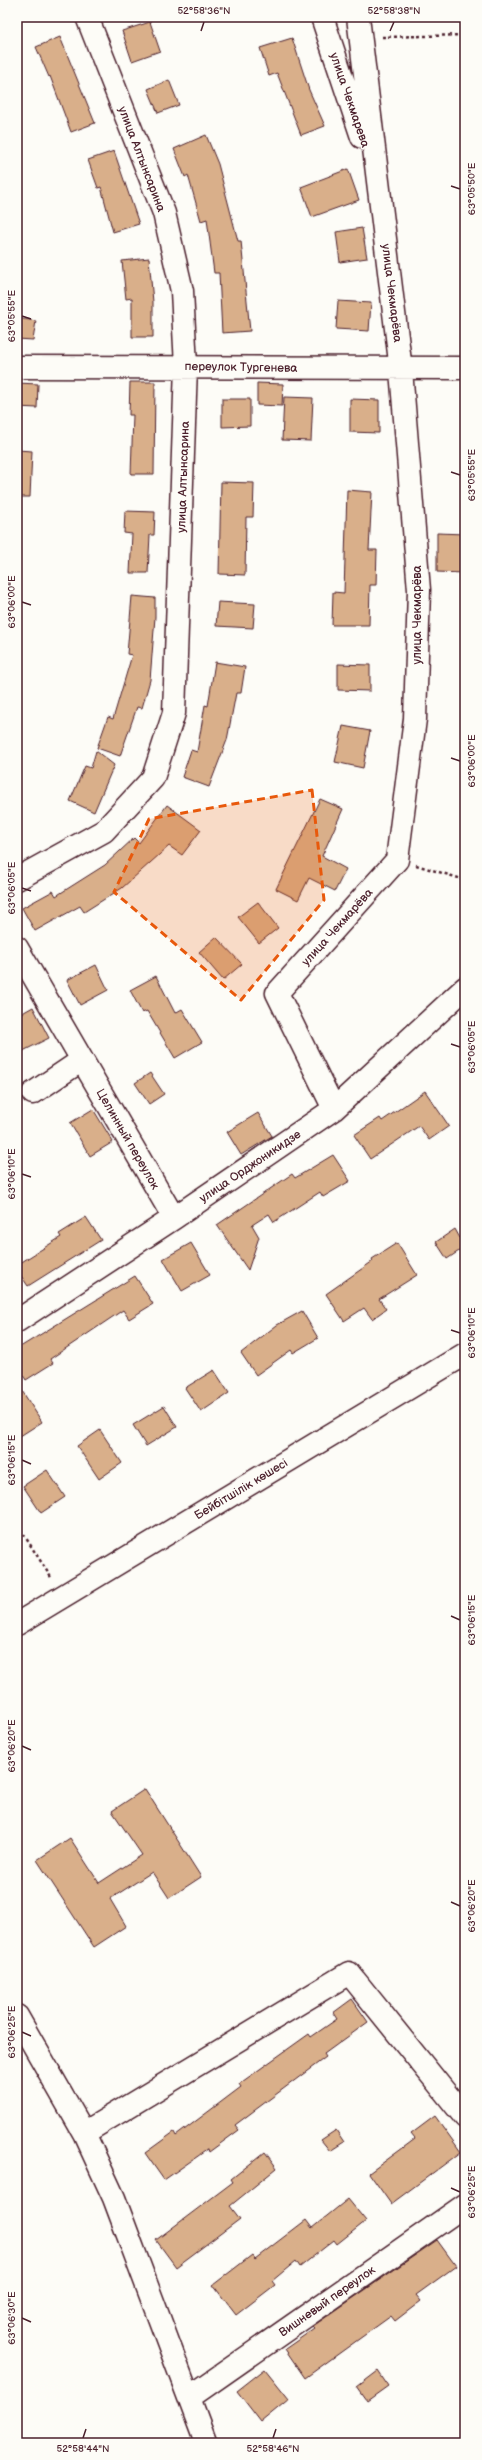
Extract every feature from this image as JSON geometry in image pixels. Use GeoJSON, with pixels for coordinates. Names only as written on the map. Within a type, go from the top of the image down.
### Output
{"type":"FeatureCollection","features":[{"type":"Feature","properties":{"kind":"street","name":"улица Алтынсарина"},"geometry":{"type":"LineString","coordinates":[[17,879],[104,831],[153,778],[174,714],[186,366],[182,291],[164,213],[87,17]]}},
{"type":"Feature","properties":{"kind":"street","name":"улица Чекмарева"},"geometry":{"type":"LineString","coordinates":[[322,17],[378,183]]}},
{"type":"Feature","properties":{"kind":"street","name":"улица Чекмарёва"},"geometry":{"type":"LineString","coordinates":[[334,1109],[277,994],[397,860],[415,718],[419,590],[402,370],[359,27]]}},
{"type":"Feature","properties":{"kind":"street","name":"переулок Тургенева"},"geometry":{"type":"LineString","coordinates":[[17,367],[186,366],[402,370],[465,368]]}},
{"type":"Feature","properties":{"kind":"street","name":"Целинный переулок"},"geometry":{"type":"LineString","coordinates":[[17,948],[174,1218]]}},
{"type":"Feature","properties":{"kind":"street","name":"улица Орджоникидзе"},"geometry":{"type":"LineString","coordinates":[[17,1321],[174,1218],[334,1109],[465,988]]}},
{"type":"Feature","properties":{"kind":"street"},"geometry":{"type":"LineString","coordinates":[[33,1093],[82,1060]]}},
{"type":"Feature","properties":{"kind":"street","name":"Бейбітшілік көшесі"},"geometry":{"type":"LineString","coordinates":[[17,1624],[465,1354]]}},
{"type":"Feature","properties":{"kind":"street"},"geometry":{"type":"LineString","coordinates":[[84,2133],[349,1973],[465,2116]]}},
{"type":"Feature","properties":{"kind":"street"},"geometry":{"type":"LineString","coordinates":[[17,2016],[84,2133],[114,2198],[206,2443]]}},
{"type":"Feature","properties":{"kind":"street","name":"Вишневый переулок"},"geometry":{"type":"LineString","coordinates":[[190,2397],[465,2205]]}},
{"type":"Feature","properties":{"kind":"path"},"geometry":{"type":"LineString","coordinates":[[359,27],[465,35]]}},
{"type":"Feature","properties":{"kind":"path"},"geometry":{"type":"LineString","coordinates":[[397,860],[465,880]]}},
{"type":"Feature","properties":{"kind":"path"},"geometry":{"type":"LineString","coordinates":[[17,1524],[63,1596]]}},
{"type":"Feature","properties":{"kind":"highlighted area"},"geometry":{"type":"Polygon","coordinates":[[[312,790],[324,900],[241,1000],[114,892],[149,819],[312,790]]]}},
{"type":"Feature","properties":{"kind":"building"},"geometry":{"type":"Polygon","coordinates":[[[150,22],[160,51],[132,61],[122,31],[150,22]]]}},
{"type":"Feature","properties":{"kind":"building"},"geometry":{"type":"Polygon","coordinates":[[[60,37],[95,123],[71,132],[50,76],[49,77],[36,47],[60,37]]]}},
{"type":"Feature","properties":{"kind":"building"},"geometry":{"type":"Polygon","coordinates":[[[292,38],[309,90],[325,126],[301,135],[277,73],[269,76],[260,48],[292,38]]]}},
{"type":"Feature","properties":{"kind":"building"},"geometry":{"type":"Polygon","coordinates":[[[169,80],[179,105],[158,113],[148,89],[169,80]]]}},
{"type":"Feature","properties":{"kind":"building"},"geometry":{"type":"Polygon","coordinates":[[[206,135],[218,164],[238,241],[241,241],[250,331],[222,333],[219,273],[214,273],[207,219],[201,221],[188,175],[185,177],[174,149],[206,135]]]}},
{"type":"Feature","properties":{"kind":"building"},"geometry":{"type":"Polygon","coordinates":[[[114,151],[139,224],[113,232],[101,187],[98,188],[88,160],[114,151]]]}},
{"type":"Feature","properties":{"kind":"building"},"geometry":{"type":"Polygon","coordinates":[[[348,169],[359,200],[312,217],[301,187],[348,169]]]}},
{"type":"Feature","properties":{"kind":"building"},"geometry":{"type":"Polygon","coordinates":[[[362,228],[367,258],[340,262],[336,232],[362,228]]]}},
{"type":"Feature","properties":{"kind":"building"},"geometry":{"type":"Polygon","coordinates":[[[149,258],[153,302],[153,337],[132,337],[132,298],[126,299],[122,261],[149,258]]]}},
{"type":"Feature","properties":{"kind":"building"},"geometry":{"type":"Polygon","coordinates":[[[338,301],[371,303],[369,331],[336,329],[338,301]]]}},
{"type":"Feature","properties":{"kind":"building"},"geometry":{"type":"Polygon","coordinates":[[[17,318],[36,321],[33,340],[17,339],[17,318]]]}},
{"type":"Feature","properties":{"kind":"building"},"geometry":{"type":"Polygon","coordinates":[[[130,382],[155,382],[154,474],[131,474],[133,415],[129,415],[130,382]]]}},
{"type":"Feature","properties":{"kind":"building"},"geometry":{"type":"Polygon","coordinates":[[[17,383],[38,384],[37,408],[17,407],[17,383]]]}},
{"type":"Feature","properties":{"kind":"building"},"geometry":{"type":"Polygon","coordinates":[[[257,383],[283,384],[282,406],[257,405],[257,383]]]}},
{"type":"Feature","properties":{"kind":"building"},"geometry":{"type":"Polygon","coordinates":[[[284,397],[313,398],[311,441],[282,440],[284,397]]]}},
{"type":"Feature","properties":{"kind":"building"},"geometry":{"type":"Polygon","coordinates":[[[222,399],[250,399],[250,426],[222,427],[222,399]]]}},
{"type":"Feature","properties":{"kind":"building"},"geometry":{"type":"Polygon","coordinates":[[[350,399],[379,400],[379,433],[350,432],[350,399]]]}},
{"type":"Feature","properties":{"kind":"building"},"geometry":{"type":"Polygon","coordinates":[[[17,450],[32,451],[30,497],[17,497],[17,450]]]}},
{"type":"Feature","properties":{"kind":"building"},"geometry":{"type":"Polygon","coordinates":[[[221,482],[254,483],[253,517],[246,517],[245,575],[219,574],[221,482]]]}},
{"type":"Feature","properties":{"kind":"building"},"geometry":{"type":"Polygon","coordinates":[[[347,490],[372,492],[369,550],[377,550],[376,585],[370,585],[369,625],[332,625],[333,592],[344,593],[347,490]]]}},
{"type":"Feature","properties":{"kind":"building"},"geometry":{"type":"Polygon","coordinates":[[[125,511],[155,512],[154,535],[150,535],[148,573],[130,573],[132,534],[124,533],[125,511]]]}},
{"type":"Feature","properties":{"kind":"building"},"geometry":{"type":"Polygon","coordinates":[[[437,533],[465,534],[464,573],[437,572],[437,533]]]}},
{"type":"Feature","properties":{"kind":"building"},"geometry":{"type":"Polygon","coordinates":[[[132,596],[155,598],[155,617],[150,680],[142,708],[137,707],[120,756],[97,748],[108,717],[113,719],[132,655],[127,654],[132,596]]]}},
{"type":"Feature","properties":{"kind":"building"},"geometry":{"type":"Polygon","coordinates":[[[218,602],[255,604],[253,628],[216,626],[218,602]]]}},
{"type":"Feature","properties":{"kind":"building"},"geometry":{"type":"Polygon","coordinates":[[[215,662],[245,667],[241,693],[236,693],[227,740],[209,787],[182,777],[191,750],[197,752],[205,705],[208,706],[215,662]]]}},
{"type":"Feature","properties":{"kind":"building"},"geometry":{"type":"Polygon","coordinates":[[[338,664],[370,665],[370,691],[338,690],[338,664]]]}},
{"type":"Feature","properties":{"kind":"building"},"geometry":{"type":"Polygon","coordinates":[[[343,726],[370,731],[363,768],[335,762],[343,726]]]}},
{"type":"Feature","properties":{"kind":"building"},"geometry":{"type":"Polygon","coordinates":[[[96,751],[114,765],[94,812],[70,801],[85,766],[91,768],[96,751]]]}},
{"type":"Feature","properties":{"kind":"building"},"geometry":{"type":"Polygon","coordinates":[[[320,799],[343,809],[322,856],[346,869],[335,891],[309,878],[298,900],[276,889],[320,799]]]}},
{"type":"Feature","properties":{"kind":"building"},"geometry":{"type":"Polygon","coordinates":[[[167,805],[201,830],[182,855],[169,846],[122,888],[84,912],[80,906],[35,931],[22,908],[53,891],[56,896],[105,865],[134,838],[139,843],[167,805]]]}},
{"type":"Feature","properties":{"kind":"building"},"geometry":{"type":"Polygon","coordinates":[[[258,902],[278,928],[259,943],[238,917],[258,902]]]}},
{"type":"Feature","properties":{"kind":"building"},"geometry":{"type":"Polygon","coordinates":[[[216,937],[242,964],[223,980],[199,952],[216,937]]]}},
{"type":"Feature","properties":{"kind":"building"},"geometry":{"type":"Polygon","coordinates":[[[96,965],[108,990],[80,1005],[67,980],[96,965]]]}},
{"type":"Feature","properties":{"kind":"building"},"geometry":{"type":"Polygon","coordinates":[[[156,976],[175,1013],[182,1009],[202,1042],[175,1058],[147,1011],[142,1013],[130,990],[156,976]]]}},
{"type":"Feature","properties":{"kind":"building"},"geometry":{"type":"Polygon","coordinates":[[[33,1007],[49,1038],[17,1054],[17,1016],[33,1007]]]}},
{"type":"Feature","properties":{"kind":"building"},"geometry":{"type":"Polygon","coordinates":[[[150,1073],[164,1094],[149,1104],[135,1083],[150,1073]]]}},
{"type":"Feature","properties":{"kind":"building"},"geometry":{"type":"Polygon","coordinates":[[[425,1091],[449,1126],[429,1140],[419,1126],[370,1159],[354,1135],[380,1118],[382,1121],[425,1091]]]}},
{"type":"Feature","properties":{"kind":"building"},"geometry":{"type":"Polygon","coordinates":[[[93,1109],[113,1142],[90,1156],[70,1123],[93,1109]]]}},
{"type":"Feature","properties":{"kind":"building"},"geometry":{"type":"Polygon","coordinates":[[[258,1113],[272,1136],[241,1155],[227,1132],[258,1113]]]}},
{"type":"Feature","properties":{"kind":"building"},"geometry":{"type":"Polygon","coordinates":[[[333,1155],[350,1181],[323,1197],[320,1192],[274,1222],[269,1214],[252,1225],[259,1237],[248,1270],[217,1225],[292,1174],[295,1178],[333,1155]]]}},
{"type":"Feature","properties":{"kind":"building"},"geometry":{"type":"Polygon","coordinates":[[[86,1217],[101,1240],[28,1286],[17,1270],[17,1265],[61,1237],[59,1234],[86,1217]]]}},
{"type":"Feature","properties":{"kind":"building"},"geometry":{"type":"Polygon","coordinates":[[[455,1229],[465,1247],[447,1259],[436,1242],[455,1229]]]}},
{"type":"Feature","properties":{"kind":"building"},"geometry":{"type":"Polygon","coordinates":[[[191,1243],[210,1275],[182,1291],[163,1259],[191,1243]]]}},
{"type":"Feature","properties":{"kind":"building"},"geometry":{"type":"Polygon","coordinates":[[[397,1243],[417,1275],[379,1299],[386,1309],[372,1319],[364,1308],[344,1321],[326,1294],[373,1261],[372,1259],[397,1243]]]}},
{"type":"Feature","properties":{"kind":"building"},"geometry":{"type":"Polygon","coordinates":[[[135,1276],[153,1304],[129,1319],[123,1310],[50,1359],[53,1363],[26,1380],[17,1366],[17,1349],[135,1276]]]}},
{"type":"Feature","properties":{"kind":"building"},"geometry":{"type":"Polygon","coordinates":[[[302,1311],[318,1338],[293,1353],[291,1350],[256,1375],[241,1353],[277,1325],[302,1311]]]}},
{"type":"Feature","properties":{"kind":"building"},"geometry":{"type":"Polygon","coordinates":[[[214,1370],[229,1393],[201,1412],[185,1388],[214,1370]]]}},
{"type":"Feature","properties":{"kind":"building"},"geometry":{"type":"Polygon","coordinates":[[[17,1383],[42,1422],[17,1438],[17,1383]]]}},
{"type":"Feature","properties":{"kind":"building"},"geometry":{"type":"Polygon","coordinates":[[[164,1406],[177,1427],[146,1446],[133,1425],[164,1406]]]}},
{"type":"Feature","properties":{"kind":"building"},"geometry":{"type":"Polygon","coordinates":[[[100,1430],[122,1463],[99,1479],[77,1446],[100,1430]]]}},
{"type":"Feature","properties":{"kind":"building"},"geometry":{"type":"Polygon","coordinates":[[[47,1470],[65,1497],[41,1513],[23,1486],[47,1470]]]}},
{"type":"Feature","properties":{"kind":"building"},"geometry":{"type":"Polygon","coordinates":[[[145,1789],[201,1877],[169,1898],[152,1872],[110,1899],[126,1926],[94,1947],[37,1860],[70,1838],[99,1883],[142,1855],[112,1811],[145,1789]]]}},
{"type":"Feature","properties":{"kind":"building"},"geometry":{"type":"Polygon","coordinates":[[[352,1999],[368,2022],[324,2054],[326,2057],[235,2125],[239,2130],[209,2152],[208,2149],[164,2180],[145,2153],[174,2132],[176,2136],[241,2087],[239,2084],[309,2034],[311,2037],[337,2019],[333,2013],[352,1999]]]}},
{"type":"Feature","properties":{"kind":"building"},"geometry":{"type":"Polygon","coordinates":[[[435,2116],[461,2152],[391,2204],[369,2173],[415,2139],[411,2134],[435,2116]]]}},
{"type":"Feature","properties":{"kind":"building"},"geometry":{"type":"Polygon","coordinates":[[[336,2130],[344,2142],[330,2151],[321,2140],[336,2130]]]}},
{"type":"Feature","properties":{"kind":"building"},"geometry":{"type":"Polygon","coordinates":[[[265,2152],[277,2168],[230,2206],[240,2219],[176,2267],[156,2240],[233,2182],[231,2179],[265,2152]]]}},
{"type":"Feature","properties":{"kind":"building"},"geometry":{"type":"Polygon","coordinates":[[[348,2199],[366,2221],[337,2244],[334,2240],[300,2267],[296,2261],[272,2281],[275,2285],[236,2315],[213,2285],[252,2255],[255,2259],[306,2220],[312,2228],[348,2199]]]}},
{"type":"Feature","properties":{"kind":"building"},"geometry":{"type":"Polygon","coordinates":[[[437,2240],[456,2266],[416,2295],[421,2301],[395,2321],[391,2316],[305,2378],[285,2349],[315,2328],[313,2326],[437,2240]]]}},
{"type":"Feature","properties":{"kind":"building"},"geometry":{"type":"Polygon","coordinates":[[[265,2369],[289,2399],[261,2422],[237,2391],[265,2369]]]}},
{"type":"Feature","properties":{"kind":"building"},"geometry":{"type":"Polygon","coordinates":[[[378,2371],[388,2386],[367,2401],[357,2387],[378,2371]]]}}]}
